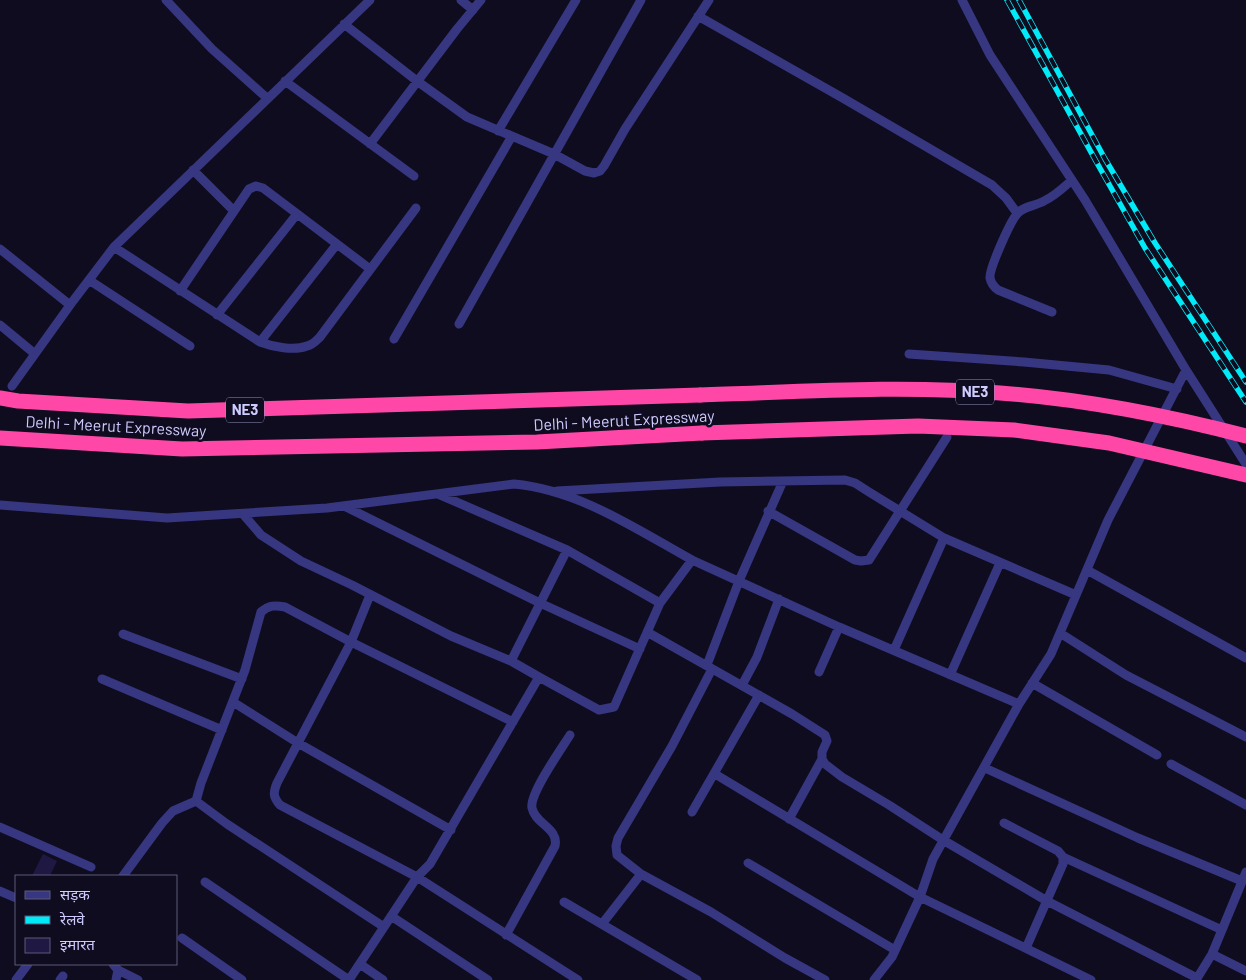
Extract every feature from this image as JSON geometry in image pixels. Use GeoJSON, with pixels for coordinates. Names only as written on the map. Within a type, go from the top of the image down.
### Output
{"type":"FeatureCollection","features":[{"type":"Feature","properties":{"kind":"highway","name":"Delhi - Meerut Expressway"},"geometry":{"type":"LineString","coordinates":[[0,398],[18,401],[188,412],[906,389],[999,393],[1094,403],[1188,421],[1246,436]]}},
{"type":"Feature","properties":{"kind":"highway","name":"Delhi - Meerut Expressway"},"geometry":{"type":"LineString","coordinates":[[0,438],[182,449],[536,442],[702,433],[918,426],[1014,430],[1109,443],[1246,475]]}},
{"type":"Feature","properties":{"kind":"street"},"geometry":{"type":"LineString","coordinates":[[166,0],[212,49],[267,98]]}},
{"type":"Feature","properties":{"kind":"street"},"geometry":{"type":"LineString","coordinates":[[12,386],[114,247],[370,0]]}},
{"type":"Feature","properties":{"kind":"street"},"geometry":{"type":"LineString","coordinates":[[460,0],[472,10]]}},
{"type":"Feature","properties":{"kind":"street"},"geometry":{"type":"LineString","coordinates":[[370,144],[481,0]]}},
{"type":"Feature","properties":{"kind":"street"},"geometry":{"type":"LineString","coordinates":[[498,131],[576,0]]}},
{"type":"Feature","properties":{"kind":"street"},"geometry":{"type":"LineString","coordinates":[[459,324],[641,0]]}},
{"type":"Feature","properties":{"kind":"street"},"geometry":{"type":"LineString","coordinates":[[344,24],[417,81],[468,117],[554,154],[585,171],[594,173],[600,171],[604,166],[624,129],[708,0]]}},
{"type":"Feature","properties":{"kind":"street"},"geometry":{"type":"LineString","coordinates":[[962,0],[990,55],[1072,180],[1186,370],[1246,464]]}},
{"type":"Feature","properties":{"kind":"street"},"geometry":{"type":"LineString","coordinates":[[698,16],[992,186],[1006,198],[1017,213]]}},
{"type":"Feature","properties":{"kind":"street"},"geometry":{"type":"LineString","coordinates":[[285,81],[414,176]]}},
{"type":"Feature","properties":{"kind":"street"},"geometry":{"type":"LineString","coordinates":[[394,339],[512,136]]}},
{"type":"Feature","properties":{"kind":"street"},"geometry":{"type":"LineString","coordinates":[[193,170],[234,211]]}},
{"type":"Feature","properties":{"kind":"street"},"geometry":{"type":"LineString","coordinates":[[1052,312],[998,290],[992,284],[989,276],[1017,213],[1046,200],[1072,180]]}},
{"type":"Feature","properties":{"kind":"street"},"geometry":{"type":"LineString","coordinates":[[180,290],[249,188],[256,186],[263,188],[370,269]]}},
{"type":"Feature","properties":{"kind":"street"},"geometry":{"type":"LineString","coordinates":[[114,247],[260,342],[270,346],[305,348],[320,337],[416,208]]}},
{"type":"Feature","properties":{"kind":"street"},"geometry":{"type":"LineString","coordinates":[[218,315],[297,214]]}},
{"type":"Feature","properties":{"kind":"street"},"geometry":{"type":"LineString","coordinates":[[260,342],[337,244]]}},
{"type":"Feature","properties":{"kind":"street"},"geometry":{"type":"LineString","coordinates":[[0,249],[70,305]]}},
{"type":"Feature","properties":{"kind":"street"},"geometry":{"type":"LineString","coordinates":[[89,280],[190,346]]}},
{"type":"Feature","properties":{"kind":"street"},"geometry":{"type":"LineString","coordinates":[[0,325],[35,354]]}},
{"type":"Feature","properties":{"kind":"street"},"geometry":{"type":"LineString","coordinates":[[909,354],[1109,370],[1177,389]]}},
{"type":"Feature","properties":{"kind":"street"},"geometry":{"type":"LineString","coordinates":[[874,980],[892,957],[920,897],[933,859],[1019,704],[1051,654],[1108,520],[1186,370]]}},
{"type":"Feature","properties":{"kind":"street"},"geometry":{"type":"LineString","coordinates":[[768,511],[855,560],[869,560],[947,437]]}},
{"type":"Feature","properties":{"kind":"street"},"geometry":{"type":"LineString","coordinates":[[553,491],[845,480],[855,483],[944,538],[1076,595]]}},
{"type":"Feature","properties":{"kind":"street"},"geometry":{"type":"LineString","coordinates":[[783,481],[768,511],[739,581],[709,667],[672,746],[618,838],[616,846],[618,856],[640,874],[711,912],[785,958],[825,980]]}},
{"type":"Feature","properties":{"kind":"street"},"geometry":{"type":"LineString","coordinates":[[0,505],[167,518],[344,506],[514,484],[530,486],[553,491],[602,510],[692,560],[839,627],[1019,704]]}},
{"type":"Feature","properties":{"kind":"street"},"geometry":{"type":"LineString","coordinates":[[437,494],[567,550],[660,603]]}},
{"type":"Feature","properties":{"kind":"street"},"geometry":{"type":"LineString","coordinates":[[344,506],[540,603],[640,649]]}},
{"type":"Feature","properties":{"kind":"street"},"geometry":{"type":"LineString","coordinates":[[243,514],[261,535],[301,561],[451,636],[511,661],[599,710],[614,707],[660,603],[692,560]]}},
{"type":"Feature","properties":{"kind":"street"},"geometry":{"type":"LineString","coordinates":[[894,650],[944,538]]}},
{"type":"Feature","properties":{"kind":"street"},"geometry":{"type":"LineString","coordinates":[[511,661],[567,550]]}},
{"type":"Feature","properties":{"kind":"street"},"geometry":{"type":"LineString","coordinates":[[950,675],[1000,563]]}},
{"type":"Feature","properties":{"kind":"street"},"geometry":{"type":"LineString","coordinates":[[1087,570],[1246,658]]}},
{"type":"Feature","properties":{"kind":"street"},"geometry":{"type":"LineString","coordinates":[[370,596],[351,642],[274,792],[275,799],[280,805],[417,877],[578,980]]}},
{"type":"Feature","properties":{"kind":"street"},"geometry":{"type":"LineString","coordinates":[[742,685],[757,658],[779,599]]}},
{"type":"Feature","properties":{"kind":"street"},"geometry":{"type":"LineString","coordinates":[[196,801],[201,783],[242,679],[261,612],[267,607],[274,605],[285,606],[351,642],[513,722]]}},
{"type":"Feature","properties":{"kind":"street"},"geometry":{"type":"LineString","coordinates":[[819,672],[839,627]]}},
{"type":"Feature","properties":{"kind":"street"},"geometry":{"type":"LineString","coordinates":[[647,632],[742,685],[825,735],[827,742],[822,752],[822,759],[789,819]]}},
{"type":"Feature","properties":{"kind":"street"},"geometry":{"type":"LineString","coordinates":[[1060,633],[1126,675],[1246,737]]}},
{"type":"Feature","properties":{"kind":"street"},"geometry":{"type":"LineString","coordinates":[[123,634],[242,679]]}},
{"type":"Feature","properties":{"kind":"street"},"geometry":{"type":"LineString","coordinates":[[205,882],[349,980],[417,877],[430,864],[539,677]]}},
{"type":"Feature","properties":{"kind":"street"},"geometry":{"type":"LineString","coordinates":[[102,679],[222,730]]}},
{"type":"Feature","properties":{"kind":"street"},"geometry":{"type":"LineString","coordinates":[[1032,683],[1157,755]]}},
{"type":"Feature","properties":{"kind":"street"},"geometry":{"type":"LineString","coordinates":[[692,812],[759,695]]}},
{"type":"Feature","properties":{"kind":"street"},"geometry":{"type":"LineString","coordinates":[[232,702],[298,743],[451,830]]}},
{"type":"Feature","properties":{"kind":"street"},"geometry":{"type":"LineString","coordinates":[[506,935],[555,846],[554,834],[536,816],[532,808],[532,801],[536,790],[570,735]]}},
{"type":"Feature","properties":{"kind":"street"},"geometry":{"type":"LineString","coordinates":[[822,759],[825,764],[842,777],[1047,901],[1197,979],[1212,954],[1244,877],[1138,838],[985,768]]}},
{"type":"Feature","properties":{"kind":"street"},"geometry":{"type":"LineString","coordinates":[[1171,764],[1246,805]]}},
{"type":"Feature","properties":{"kind":"street"},"geometry":{"type":"LineString","coordinates":[[715,774],[920,897],[1091,980]]}},
{"type":"Feature","properties":{"kind":"street"},"geometry":{"type":"LineString","coordinates":[[124,875],[173,811],[196,801]]}},
{"type":"Feature","properties":{"kind":"street"},"geometry":{"type":"LineString","coordinates":[[196,801],[235,830],[384,928]]}},
{"type":"Feature","properties":{"kind":"street"},"geometry":{"type":"LineString","coordinates":[[1004,823],[1058,852],[1062,857],[1222,930]]}},
{"type":"Feature","properties":{"kind":"street"},"geometry":{"type":"LineString","coordinates":[[0,826],[90,867]]}},
{"type":"Feature","properties":{"kind":"street"},"geometry":{"type":"LineString","coordinates":[[1026,948],[1062,864],[1062,857]]}},
{"type":"Feature","properties":{"kind":"street"},"geometry":{"type":"LineString","coordinates":[[748,862],[895,950]]}},
{"type":"Feature","properties":{"kind":"street"},"geometry":{"type":"LineString","coordinates":[[602,924],[640,874]]}},
{"type":"Feature","properties":{"kind":"street"},"geometry":{"type":"LineString","coordinates":[[0,892],[15,898]]}},
{"type":"Feature","properties":{"kind":"street"},"geometry":{"type":"LineString","coordinates":[[564,902],[697,980]]}},
{"type":"Feature","properties":{"kind":"street"},"geometry":{"type":"LineString","coordinates":[[391,916],[488,980]]}},
{"type":"Feature","properties":{"kind":"street"},"geometry":{"type":"LineString","coordinates":[[182,938],[242,980]]}},
{"type":"Feature","properties":{"kind":"street"},"geometry":{"type":"LineString","coordinates":[[1212,954],[1246,971]]}},
{"type":"Feature","properties":{"kind":"street"},"geometry":{"type":"LineString","coordinates":[[360,964],[383,980]]}},
{"type":"Feature","properties":{"kind":"street"},"geometry":{"type":"LineString","coordinates":[[16,980],[27,965]]}},
{"type":"Feature","properties":{"kind":"street"},"geometry":{"type":"LineString","coordinates":[[115,967],[116,980]]}},
{"type":"Feature","properties":{"kind":"street"},"geometry":{"type":"LineString","coordinates":[[115,967],[138,980]]}},
{"type":"Feature","properties":{"kind":"building"},"geometry":{"type":"Polygon","coordinates":[[[43,854],[57,861],[50,875],[32,875],[43,854]]]}},
{"type":"Feature","properties":{"kind":"railway"},"geometry":{"type":"LineString","coordinates":[[1007,0],[1145,248],[1246,402]]}},
{"type":"Feature","properties":{"kind":"railway"},"geometry":{"type":"LineString","coordinates":[[1019,0],[1105,159],[1155,243],[1246,382]]}}]}
